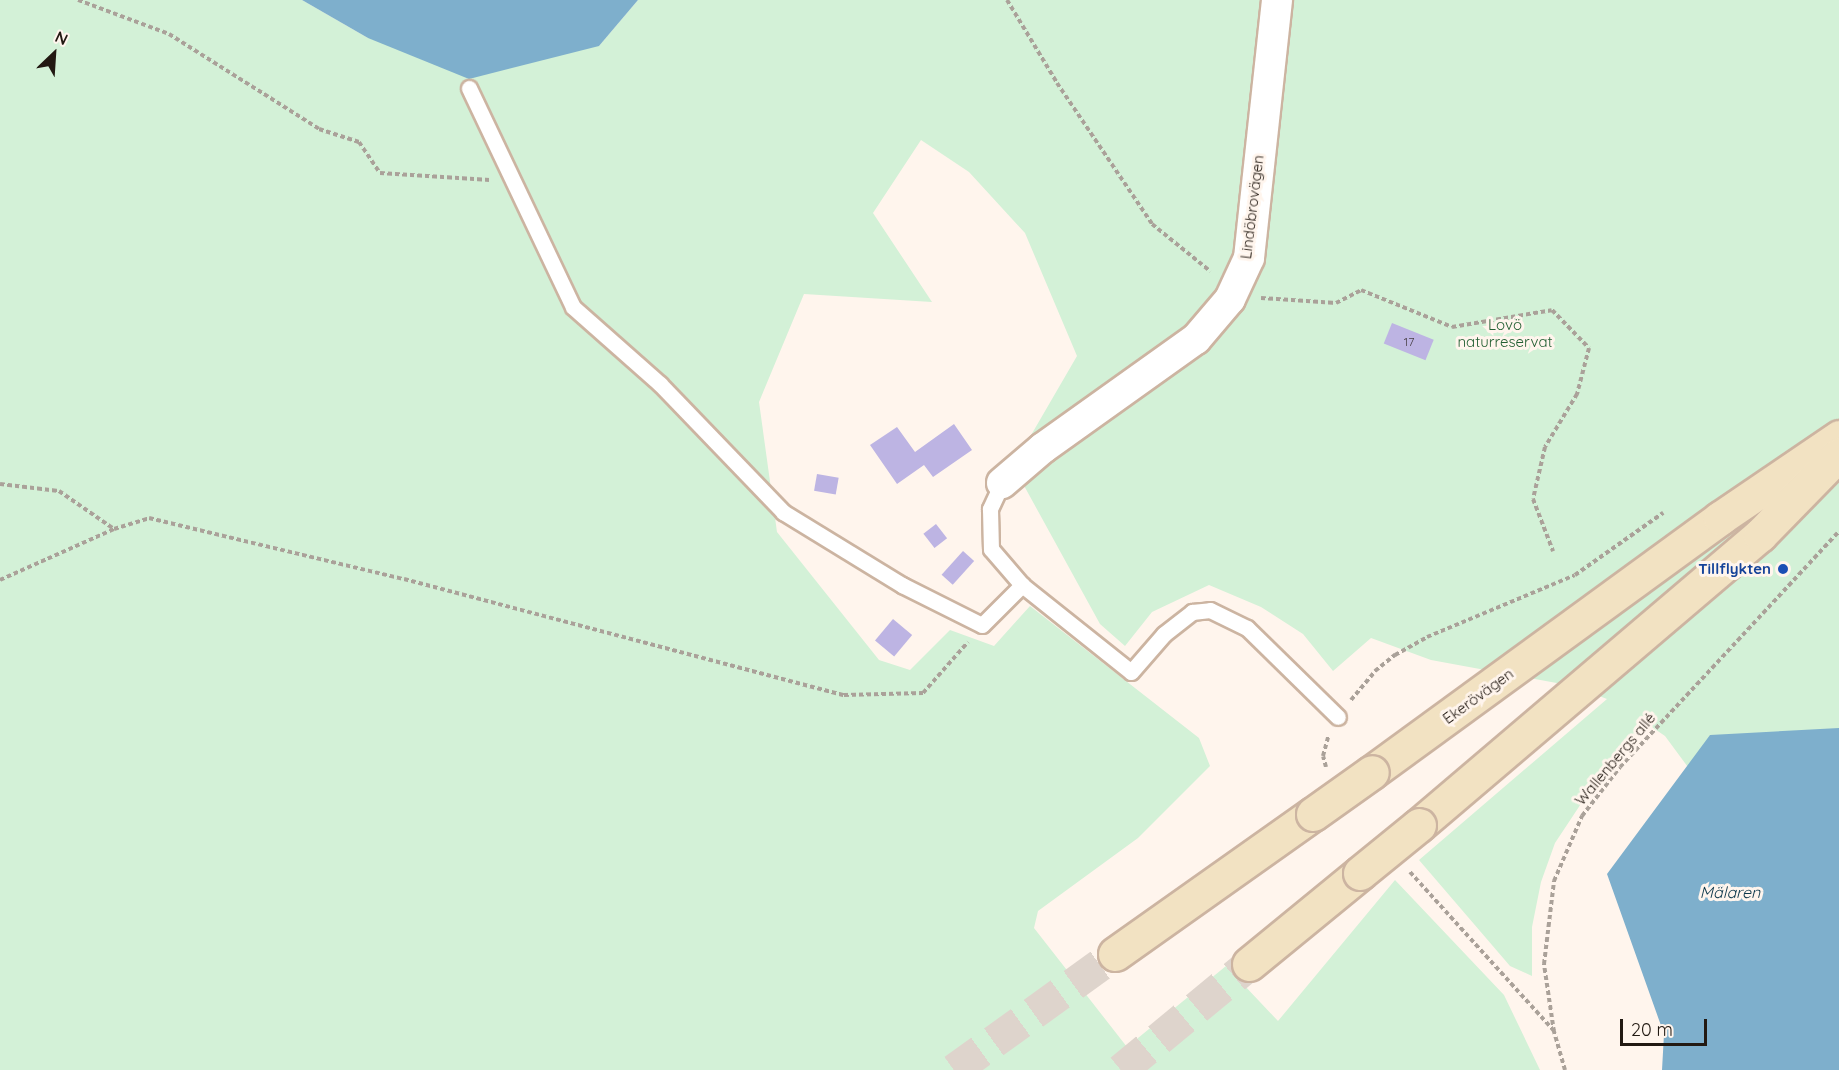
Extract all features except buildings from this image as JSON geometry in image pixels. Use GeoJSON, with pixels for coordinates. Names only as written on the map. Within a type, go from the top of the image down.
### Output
{"type":"FeatureCollection","features":[{"type":"Feature","properties":{"kind":"main road","name":"Ekerövägen"},"geometry":{"type":"LineString","coordinates":[[1115,954],[1372,772],[1720,518],[1839,437]]}},
{"type":"Feature","properties":{"kind":"main road"},"geometry":{"type":"LineString","coordinates":[[1249,964],[1419,825],[1760,535],[1839,454]]}},
{"type":"Feature","properties":{"kind":"street","name":"Lindöbrovägen"},"geometry":{"type":"LineString","coordinates":[[1002,483],[1043,448],[1196,339],[1235,288],[1249,258],[1276,0]]}},
{"type":"Feature","properties":{"kind":"lane"},"geometry":{"type":"LineString","coordinates":[[469,88],[573,307],[660,384],[783,512],[902,585],[982,625],[1022,585]]}},
{"type":"Feature","properties":{"kind":"lane"},"geometry":{"type":"LineString","coordinates":[[1002,483],[990,509],[991,549],[1022,585],[1131,672],[1164,634],[1192,612],[1210,610],[1229,617],[1247,628],[1338,717]]}},
{"type":"Feature","properties":{"kind":"path"},"geometry":{"type":"LineString","coordinates":[[78,0],[170,34],[319,129],[359,142],[380,173],[512,181]]}},
{"type":"Feature","properties":{"kind":"path"},"geometry":{"type":"LineString","coordinates":[[1007,0],[1058,84],[1152,224],[1235,288],[1267,300],[1336,303],[1361,290],[1452,327],[1551,310],[1589,348],[1577,394],[1545,447],[1533,499],[1553,551]]}},
{"type":"Feature","properties":{"kind":"path"},"geometry":{"type":"LineString","coordinates":[[0,484],[59,491],[114,529]]}},
{"type":"Feature","properties":{"kind":"path"},"geometry":{"type":"LineString","coordinates":[[1328,776],[1323,756],[1338,717],[1375,671],[1427,637],[1575,575],[1608,556],[1663,513]]}},
{"type":"Feature","properties":{"kind":"path"},"geometry":{"type":"LineString","coordinates":[[0,580],[114,529],[148,518],[404,579],[844,695],[923,693],[982,625]]}},
{"type":"Feature","properties":{"kind":"path","name":"Wallenbergs allé"},"geometry":{"type":"LineString","coordinates":[[1565,1070],[1554,1032],[1544,964],[1547,922],[1554,881],[1582,816],[1620,766],[1839,531]]}},
{"type":"Feature","properties":{"kind":"path"},"geometry":{"type":"LineString","coordinates":[[1405,867],[1554,1032]]}},
{"type":"Feature","properties":{"kind":"green space","name":"Lovö naturreservat"},"geometry":{"type":"Polygon","coordinates":[[[0,0],[302,0],[368,38],[599,46],[638,0],[1839,0],[1839,930],[1696,778],[1665,736],[1646,723],[1602,772],[1555,843],[1541,882],[1532,927],[1532,976],[1510,966],[1419,860],[1607,699],[1573,686],[1431,660],[1371,638],[1333,671],[1303,634],[1261,607],[1209,585],[1152,612],[1125,646],[1100,624],[1022,482],[1145,395],[1131,373],[1023,449],[1077,356],[1025,233],[969,172],[921,140],[873,213],[932,302],[804,294],[759,402],[777,532],[879,660],[910,670],[950,630],[994,646],[1030,606],[1199,738],[1210,766],[1138,838],[1038,911],[1034,928],[1127,1047],[1226,966],[1278,1021],[1395,880],[1504,995],[1540,1070],[0,1070],[0,0]]]}},
{"type":"Feature","properties":{"kind":"water"},"geometry":{"type":"Polygon","coordinates":[[[302,0],[638,0],[599,46],[469,79],[368,38],[302,0]]]}},
{"type":"Feature","properties":{"kind":"water","name":"Mälaren"},"geometry":{"type":"Polygon","coordinates":[[[1839,728],[1839,1070],[1662,1070],[1664,1034],[1607,874],[1710,735],[1839,728]]]}},
{"type":"Feature","properties":{"kind":"tunnel"},"geometry":{"type":"LineString","coordinates":[[954,1070],[1115,954]]}},
{"type":"Feature","properties":{"kind":"tunnel"},"geometry":{"type":"LineString","coordinates":[[1121,1070],[1249,964]]}},
{"type":"Feature","properties":{"kind":"place","name":"Tillflykten"},"geometry":{"type":"Point","coordinates":[1783,569]}}]}
